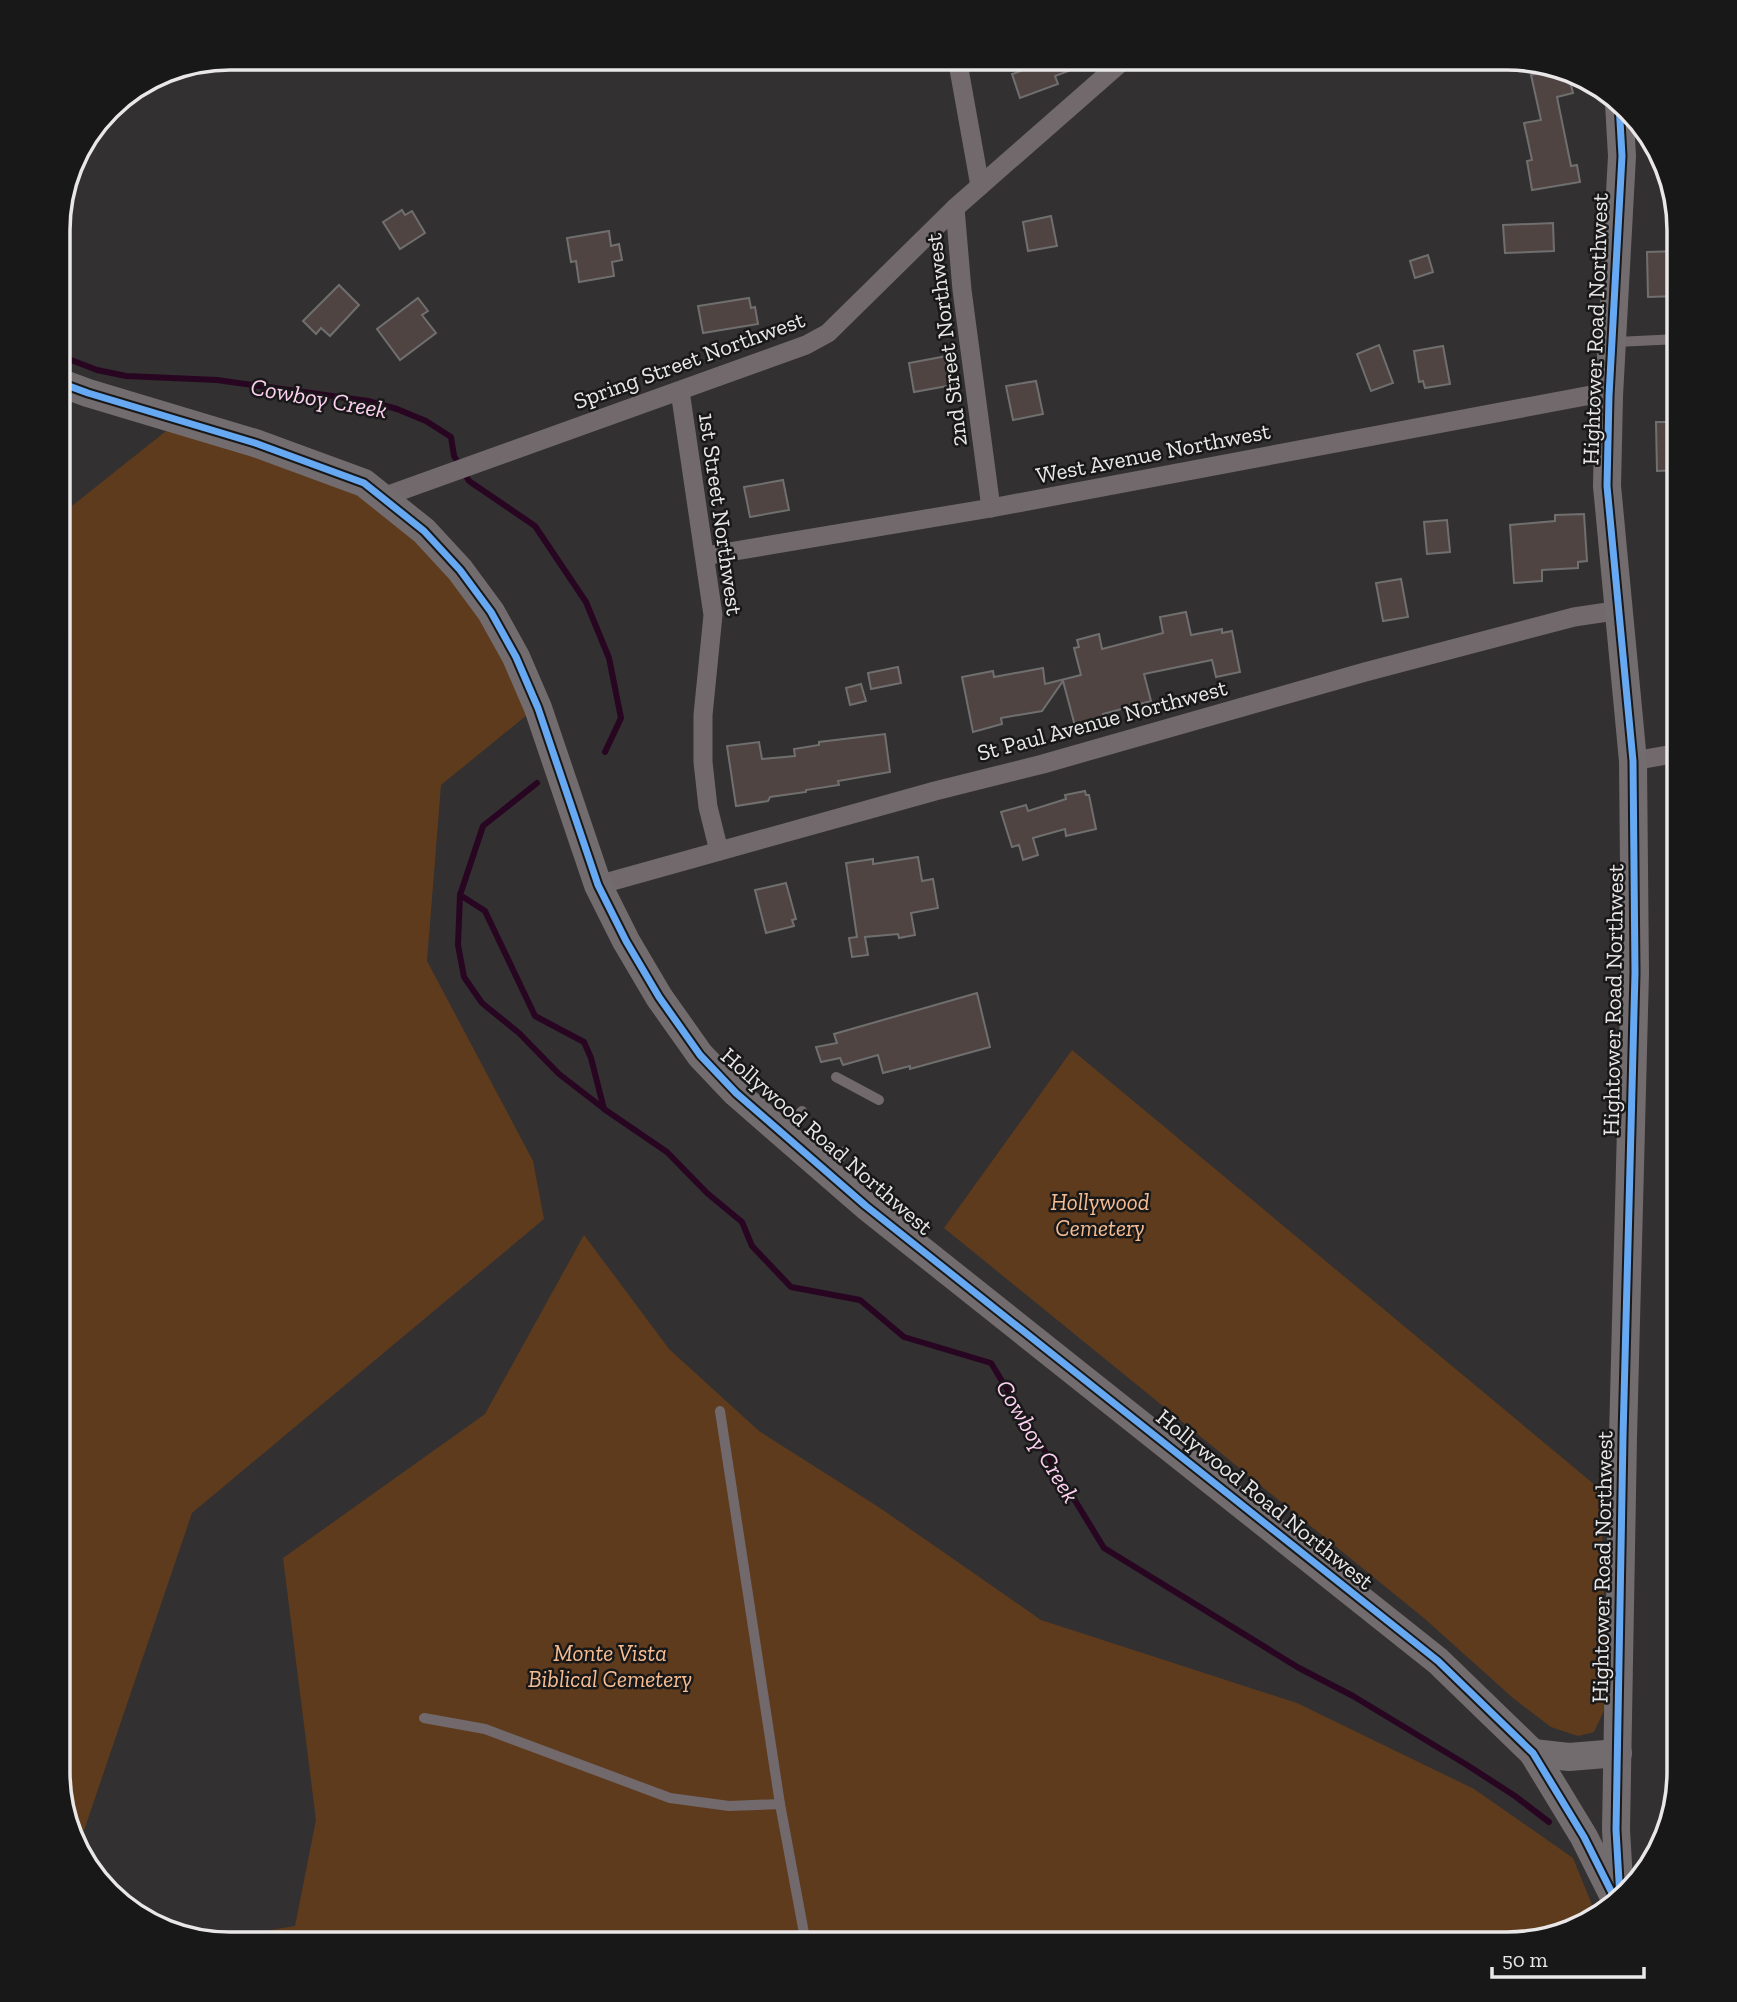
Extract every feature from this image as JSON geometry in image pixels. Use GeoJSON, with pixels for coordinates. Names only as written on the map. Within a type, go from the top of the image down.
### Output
{"type":"FeatureCollection","features":[{"type":"Feature","properties":{"kind":"street"},"geometry":{"type":"LineString","coordinates":[[959,70],[980,186]]}},
{"type":"Feature","properties":{"kind":"street","name":"Spring Street Northwest"},"geometry":{"type":"LineString","coordinates":[[383,497],[806,345],[828,333],[955,208],[1112,70]]}},
{"type":"Feature","properties":{"kind":"street","name":"Hightower Road Northwest"},"geometry":{"type":"LineString","coordinates":[[1619,1886],[1616,1838],[1623,1437],[1636,973],[1633,761],[1621,610],[1607,486],[1622,156],[1620,117]]}},
{"type":"Feature","properties":{"kind":"street","name":"2nd Street Northwest"},"geometry":{"type":"LineString","coordinates":[[955,208],[962,290],[991,508]]}},
{"type":"Feature","properties":{"kind":"street","name":"Hollywood Road Northwest"},"geometry":{"type":"LineString","coordinates":[[70,386],[254,443],[364,483],[424,531],[460,570],[491,612],[516,657],[538,708],[598,885],[626,941],[659,997],[700,1055],[736,1093],[780,1132],[837,1163],[1438,1661],[1533,1753],[1584,1837],[1612,1893]]}},
{"type":"Feature","properties":{"kind":"street","name":"1st Street Northwest"},"geometry":{"type":"LineString","coordinates":[[680,391],[713,615],[703,715],[703,762],[708,807],[719,852]]}},
{"type":"Feature","properties":{"kind":"street","name":"West Avenue Northwest"},"geometry":{"type":"LineString","coordinates":[[705,556],[991,508],[1591,395],[1609,396]]}},
{"type":"Feature","properties":{"kind":"street","name":"St Paul Avenue Northwest"},"geometry":{"type":"LineString","coordinates":[[598,885],[935,790],[1044,764],[1365,673],[1574,617],[1621,610]]}},
{"type":"Feature","properties":{"kind":"street"},"geometry":{"type":"LineString","coordinates":[[1633,761],[1667,755]]}},
{"type":"Feature","properties":{"kind":"street"},"geometry":{"type":"LineString","coordinates":[[1533,1753],[1569,1757],[1618,1754]]}},
{"type":"Feature","properties":{"kind":"lane"},"geometry":{"type":"LineString","coordinates":[[1612,342],[1667,340]]}},
{"type":"Feature","properties":{"kind":"lane"},"geometry":{"type":"LineString","coordinates":[[836,1077],[879,1100]]}},
{"type":"Feature","properties":{"kind":"lane"},"geometry":{"type":"LineString","coordinates":[[780,1132],[802,1111]]}},
{"type":"Feature","properties":{"kind":"lane"},"geometry":{"type":"LineString","coordinates":[[720,1411],[780,1804],[804,1932]]}},
{"type":"Feature","properties":{"kind":"lane"},"geometry":{"type":"LineString","coordinates":[[424,1718],[485,1729],[670,1798],[729,1806],[780,1804]]}},
{"type":"Feature","properties":{"kind":"green space"},"geometry":{"type":"Polygon","coordinates":[[[190,412],[377,484],[465,583],[533,710],[441,785],[427,961],[533,1161],[544,1219],[192,1513],[83,1835],[75,1814],[70,1772],[70,507],[190,412]]]}},
{"type":"Feature","properties":{"kind":"green space","name":"Hollywood Cemetery"},"geometry":{"type":"Polygon","coordinates":[[[1072,1050],[1601,1490],[1607,1704],[1594,1732],[1578,1736],[1551,1727],[1513,1698],[1425,1619],[944,1228],[1072,1050]]]}},
{"type":"Feature","properties":{"kind":"green space","name":"Monte Vista Biblical Cemetery"},"geometry":{"type":"Polygon","coordinates":[[[584,1235],[669,1349],[759,1431],[880,1508],[1041,1620],[1297,1703],[1474,1789],[1573,1858],[1593,1907],[1549,1927],[1507,1932],[259,1932],[295,1926],[316,1820],[283,1558],[485,1414],[584,1235]]]}},
{"type":"Feature","properties":{"kind":"building"},"geometry":{"type":"Polygon","coordinates":[[[1023,70],[1071,70],[1055,76],[1058,84],[1020,98],[1012,74],[1023,70]]]}},
{"type":"Feature","properties":{"kind":"building"},"geometry":{"type":"Polygon","coordinates":[[[1539,73],[1571,83],[1573,93],[1557,97],[1571,166],[1577,165],[1580,182],[1532,190],[1527,161],[1532,160],[1524,123],[1541,120],[1531,75],[1539,73]]]}},
{"type":"Feature","properties":{"kind":"building"},"geometry":{"type":"Polygon","coordinates":[[[402,210],[405,215],[412,211],[425,233],[400,249],[383,222],[402,210]]]}},
{"type":"Feature","properties":{"kind":"building"},"geometry":{"type":"Polygon","coordinates":[[[1051,216],[1057,246],[1028,251],[1023,222],[1051,216]]]}},
{"type":"Feature","properties":{"kind":"building"},"geometry":{"type":"Polygon","coordinates":[[[1553,223],[1554,251],[1505,253],[1503,225],[1553,223]]]}},
{"type":"Feature","properties":{"kind":"building"},"geometry":{"type":"Polygon","coordinates":[[[609,231],[611,246],[619,244],[622,260],[612,262],[614,276],[579,282],[576,261],[571,262],[567,238],[609,231]]]}},
{"type":"Feature","properties":{"kind":"building"},"geometry":{"type":"Polygon","coordinates":[[[1667,251],[1667,296],[1648,297],[1647,252],[1667,251]]]}},
{"type":"Feature","properties":{"kind":"building"},"geometry":{"type":"Polygon","coordinates":[[[1428,255],[1433,272],[1415,278],[1410,261],[1428,255]]]}},
{"type":"Feature","properties":{"kind":"building"},"geometry":{"type":"Polygon","coordinates":[[[339,285],[359,305],[330,336],[321,328],[316,334],[303,321],[339,285]]]}},
{"type":"Feature","properties":{"kind":"building"},"geometry":{"type":"Polygon","coordinates":[[[418,298],[428,311],[422,315],[436,333],[400,360],[377,329],[418,298]]]}},
{"type":"Feature","properties":{"kind":"building"},"geometry":{"type":"Polygon","coordinates":[[[749,298],[751,308],[755,307],[758,324],[703,333],[698,306],[749,298]]]}},
{"type":"Feature","properties":{"kind":"building"},"geometry":{"type":"Polygon","coordinates":[[[1379,345],[1393,383],[1371,391],[1357,354],[1379,345]]]}},
{"type":"Feature","properties":{"kind":"building"},"geometry":{"type":"Polygon","coordinates":[[[1443,346],[1450,384],[1425,388],[1423,381],[1419,382],[1414,351],[1443,346]]]}},
{"type":"Feature","properties":{"kind":"building"},"geometry":{"type":"Polygon","coordinates":[[[947,356],[953,385],[914,392],[909,363],[947,356]]]}},
{"type":"Feature","properties":{"kind":"building"},"geometry":{"type":"Polygon","coordinates":[[[1036,381],[1043,414],[1013,420],[1006,386],[1036,381]]]}},
{"type":"Feature","properties":{"kind":"building"},"geometry":{"type":"Polygon","coordinates":[[[1656,422],[1667,422],[1667,471],[1657,471],[1656,422]]]}},
{"type":"Feature","properties":{"kind":"building"},"geometry":{"type":"Polygon","coordinates":[[[783,480],[789,510],[750,517],[744,487],[783,480]]]}},
{"type":"Feature","properties":{"kind":"building"},"geometry":{"type":"Polygon","coordinates":[[[1584,514],[1587,561],[1578,562],[1578,568],[1542,570],[1542,581],[1514,583],[1510,525],[1555,521],[1555,515],[1584,514]]]}},
{"type":"Feature","properties":{"kind":"building"},"geometry":{"type":"Polygon","coordinates":[[[1447,520],[1450,552],[1427,554],[1424,522],[1447,520]]]}},
{"type":"Feature","properties":{"kind":"building"},"geometry":{"type":"Polygon","coordinates":[[[1401,579],[1408,617],[1383,621],[1376,583],[1401,579]]]}},
{"type":"Feature","properties":{"kind":"building"},"geometry":{"type":"Polygon","coordinates":[[[1186,612],[1191,635],[1222,629],[1222,633],[1232,631],[1240,672],[1216,677],[1212,660],[1144,674],[1151,701],[1103,714],[1104,718],[1075,726],[1063,681],[1042,711],[1001,718],[1002,724],[973,732],[962,677],[993,671],[994,677],[1043,668],[1045,684],[1081,675],[1074,648],[1079,647],[1077,640],[1099,634],[1102,649],[1163,633],[1160,617],[1186,612]]]}},
{"type":"Feature","properties":{"kind":"building"},"geometry":{"type":"Polygon","coordinates":[[[898,667],[901,683],[871,689],[868,673],[898,667]]]}},
{"type":"Feature","properties":{"kind":"building"},"geometry":{"type":"Polygon","coordinates":[[[861,684],[866,701],[850,705],[846,688],[861,684]]]}},
{"type":"Feature","properties":{"kind":"building"},"geometry":{"type":"Polygon","coordinates":[[[885,734],[890,772],[838,781],[839,785],[736,806],[727,746],[759,742],[762,759],[795,756],[794,749],[819,745],[819,742],[885,734]]]}},
{"type":"Feature","properties":{"kind":"building"},"geometry":{"type":"Polygon","coordinates":[[[1085,791],[1086,795],[1089,795],[1096,829],[1066,836],[1065,829],[1033,838],[1038,855],[1023,860],[1019,845],[1012,847],[1001,812],[1026,805],[1028,811],[1066,799],[1065,795],[1085,791]]]}},
{"type":"Feature","properties":{"kind":"building"},"geometry":{"type":"Polygon","coordinates":[[[918,857],[922,881],[933,879],[938,908],[911,913],[915,935],[899,938],[898,934],[865,937],[868,955],[852,957],[849,938],[857,937],[846,863],[873,859],[873,864],[918,857]]]}},
{"type":"Feature","properties":{"kind":"building"},"geometry":{"type":"Polygon","coordinates":[[[786,883],[796,919],[792,920],[794,926],[766,933],[755,890],[786,883]]]}},
{"type":"Feature","properties":{"kind":"building"},"geometry":{"type":"Polygon","coordinates":[[[977,993],[990,1047],[910,1069],[910,1066],[883,1073],[878,1055],[843,1065],[840,1058],[821,1062],[816,1047],[837,1043],[834,1034],[977,993]]]}},
{"type":"Feature","properties":{"kind":"waterway","name":"Cowboy Creek"},"geometry":{"type":"LineString","coordinates":[[70,360],[97,370],[126,376],[217,380],[368,401],[426,421],[451,437],[454,456],[469,481],[535,526],[586,602],[609,658],[621,718],[605,752]]}},
{"type":"Feature","properties":{"kind":"waterway","name":"Cowboy Creek"},"geometry":{"type":"LineString","coordinates":[[537,783],[483,826],[460,895],[485,911],[535,1016],[584,1042],[591,1058],[604,1109],[667,1152],[707,1193],[742,1222],[752,1246],[791,1287],[860,1300],[904,1337],[991,1363],[1104,1548],[1299,1668],[1353,1696],[1467,1765],[1549,1822]]}},
{"type":"Feature","properties":{"kind":"waterway"},"geometry":{"type":"LineString","coordinates":[[460,895],[458,945],[464,977],[482,1003],[519,1033],[559,1074],[603,1108]]}},
{"type":"Feature","properties":{"kind":"cycle path"},"geometry":{"type":"LineString","coordinates":[[1619,1886],[1616,1830],[1635,973],[1633,761],[1607,486],[1622,156],[1620,117]]}},
{"type":"Feature","properties":{"kind":"cycle path"},"geometry":{"type":"LineString","coordinates":[[70,386],[255,443],[364,483],[424,531],[460,570],[491,612],[516,657],[538,708],[598,885],[626,941],[659,997],[700,1055],[736,1093],[866,1206],[1438,1661],[1533,1753],[1584,1837],[1612,1893]]}}]}
